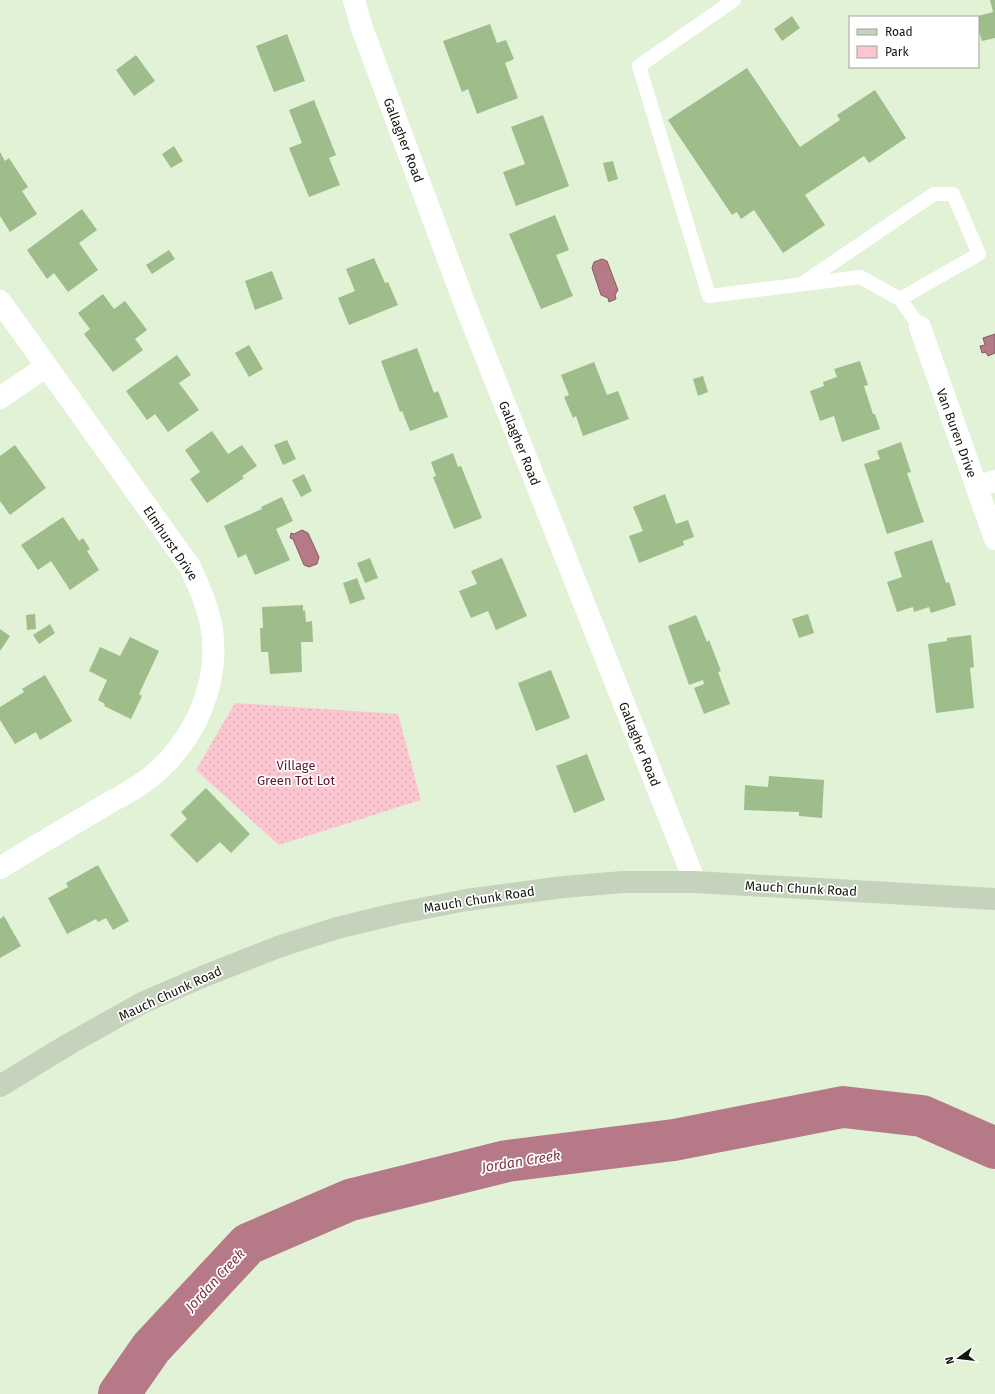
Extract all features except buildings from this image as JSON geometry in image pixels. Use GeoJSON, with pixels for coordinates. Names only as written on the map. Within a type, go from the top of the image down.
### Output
{"type":"FeatureCollection","features":[{"type":"Feature","properties":{"kind":"main road","name":"Mauch Chunk Road"},"geometry":{"type":"LineString","coordinates":[[0,1086],[69,1044],[142,1003],[202,977],[278,947],[337,928],[395,914],[466,900],[563,887],[623,882],[695,882],[995,899]]}},
{"type":"Feature","properties":{"kind":"street","name":"Gallagher Road"},"geometry":{"type":"LineString","coordinates":[[354,0],[364,35],[464,302],[695,882]]}},
{"type":"Feature","properties":{"kind":"street","name":"Elmhurst Drive"},"geometry":{"type":"LineString","coordinates":[[0,301],[190,568],[202,592],[211,624],[213,646],[211,679],[203,706],[192,731],[172,758],[148,780],[0,868]]}},
{"type":"Feature","properties":{"kind":"street","name":"Van Buren Drive"},"geometry":{"type":"LineString","coordinates":[[920,327],[986,484],[995,539]]}},
{"type":"Feature","properties":{"kind":"street"},"geometry":{"type":"LineString","coordinates":[[0,398],[47,366]]}},
{"type":"Feature","properties":{"kind":"lane"},"geometry":{"type":"LineString","coordinates":[[734,0],[639,66],[709,296],[860,277],[900,299],[920,327]]}},
{"type":"Feature","properties":{"kind":"lane"},"geometry":{"type":"LineString","coordinates":[[801,284],[934,194],[953,194],[979,254],[900,299]]}},
{"type":"Feature","properties":{"kind":"green space","name":"Village Green Tot Lot"},"geometry":{"type":"Polygon","coordinates":[[[235,703],[398,714],[421,800],[279,845],[196,770],[235,703]]]}},
{"type":"Feature","properties":{"kind":"shaded area"},"geometry":{"type":"Polygon","coordinates":[[[602,259],[607,261],[618,290],[615,295],[616,299],[609,302],[608,298],[601,295],[592,268],[594,262],[602,259]]]}},
{"type":"Feature","properties":{"kind":"shaded area"},"geometry":{"type":"Polygon","coordinates":[[[995,334],[995,353],[988,356],[986,352],[982,353],[980,346],[985,345],[983,338],[995,334]]]}},
{"type":"Feature","properties":{"kind":"shaded area"},"geometry":{"type":"Polygon","coordinates":[[[302,530],[308,533],[319,557],[317,564],[309,567],[304,565],[293,539],[290,538],[291,533],[294,534],[302,530]]]}},
{"type":"Feature","properties":{"kind":"waterway","name":"Jordan Creek"},"geometry":{"type":"LineString","coordinates":[[119,1394],[151,1348],[248,1244],[350,1200],[507,1161],[674,1140],[843,1107],[922,1116],[995,1148]]}}]}
